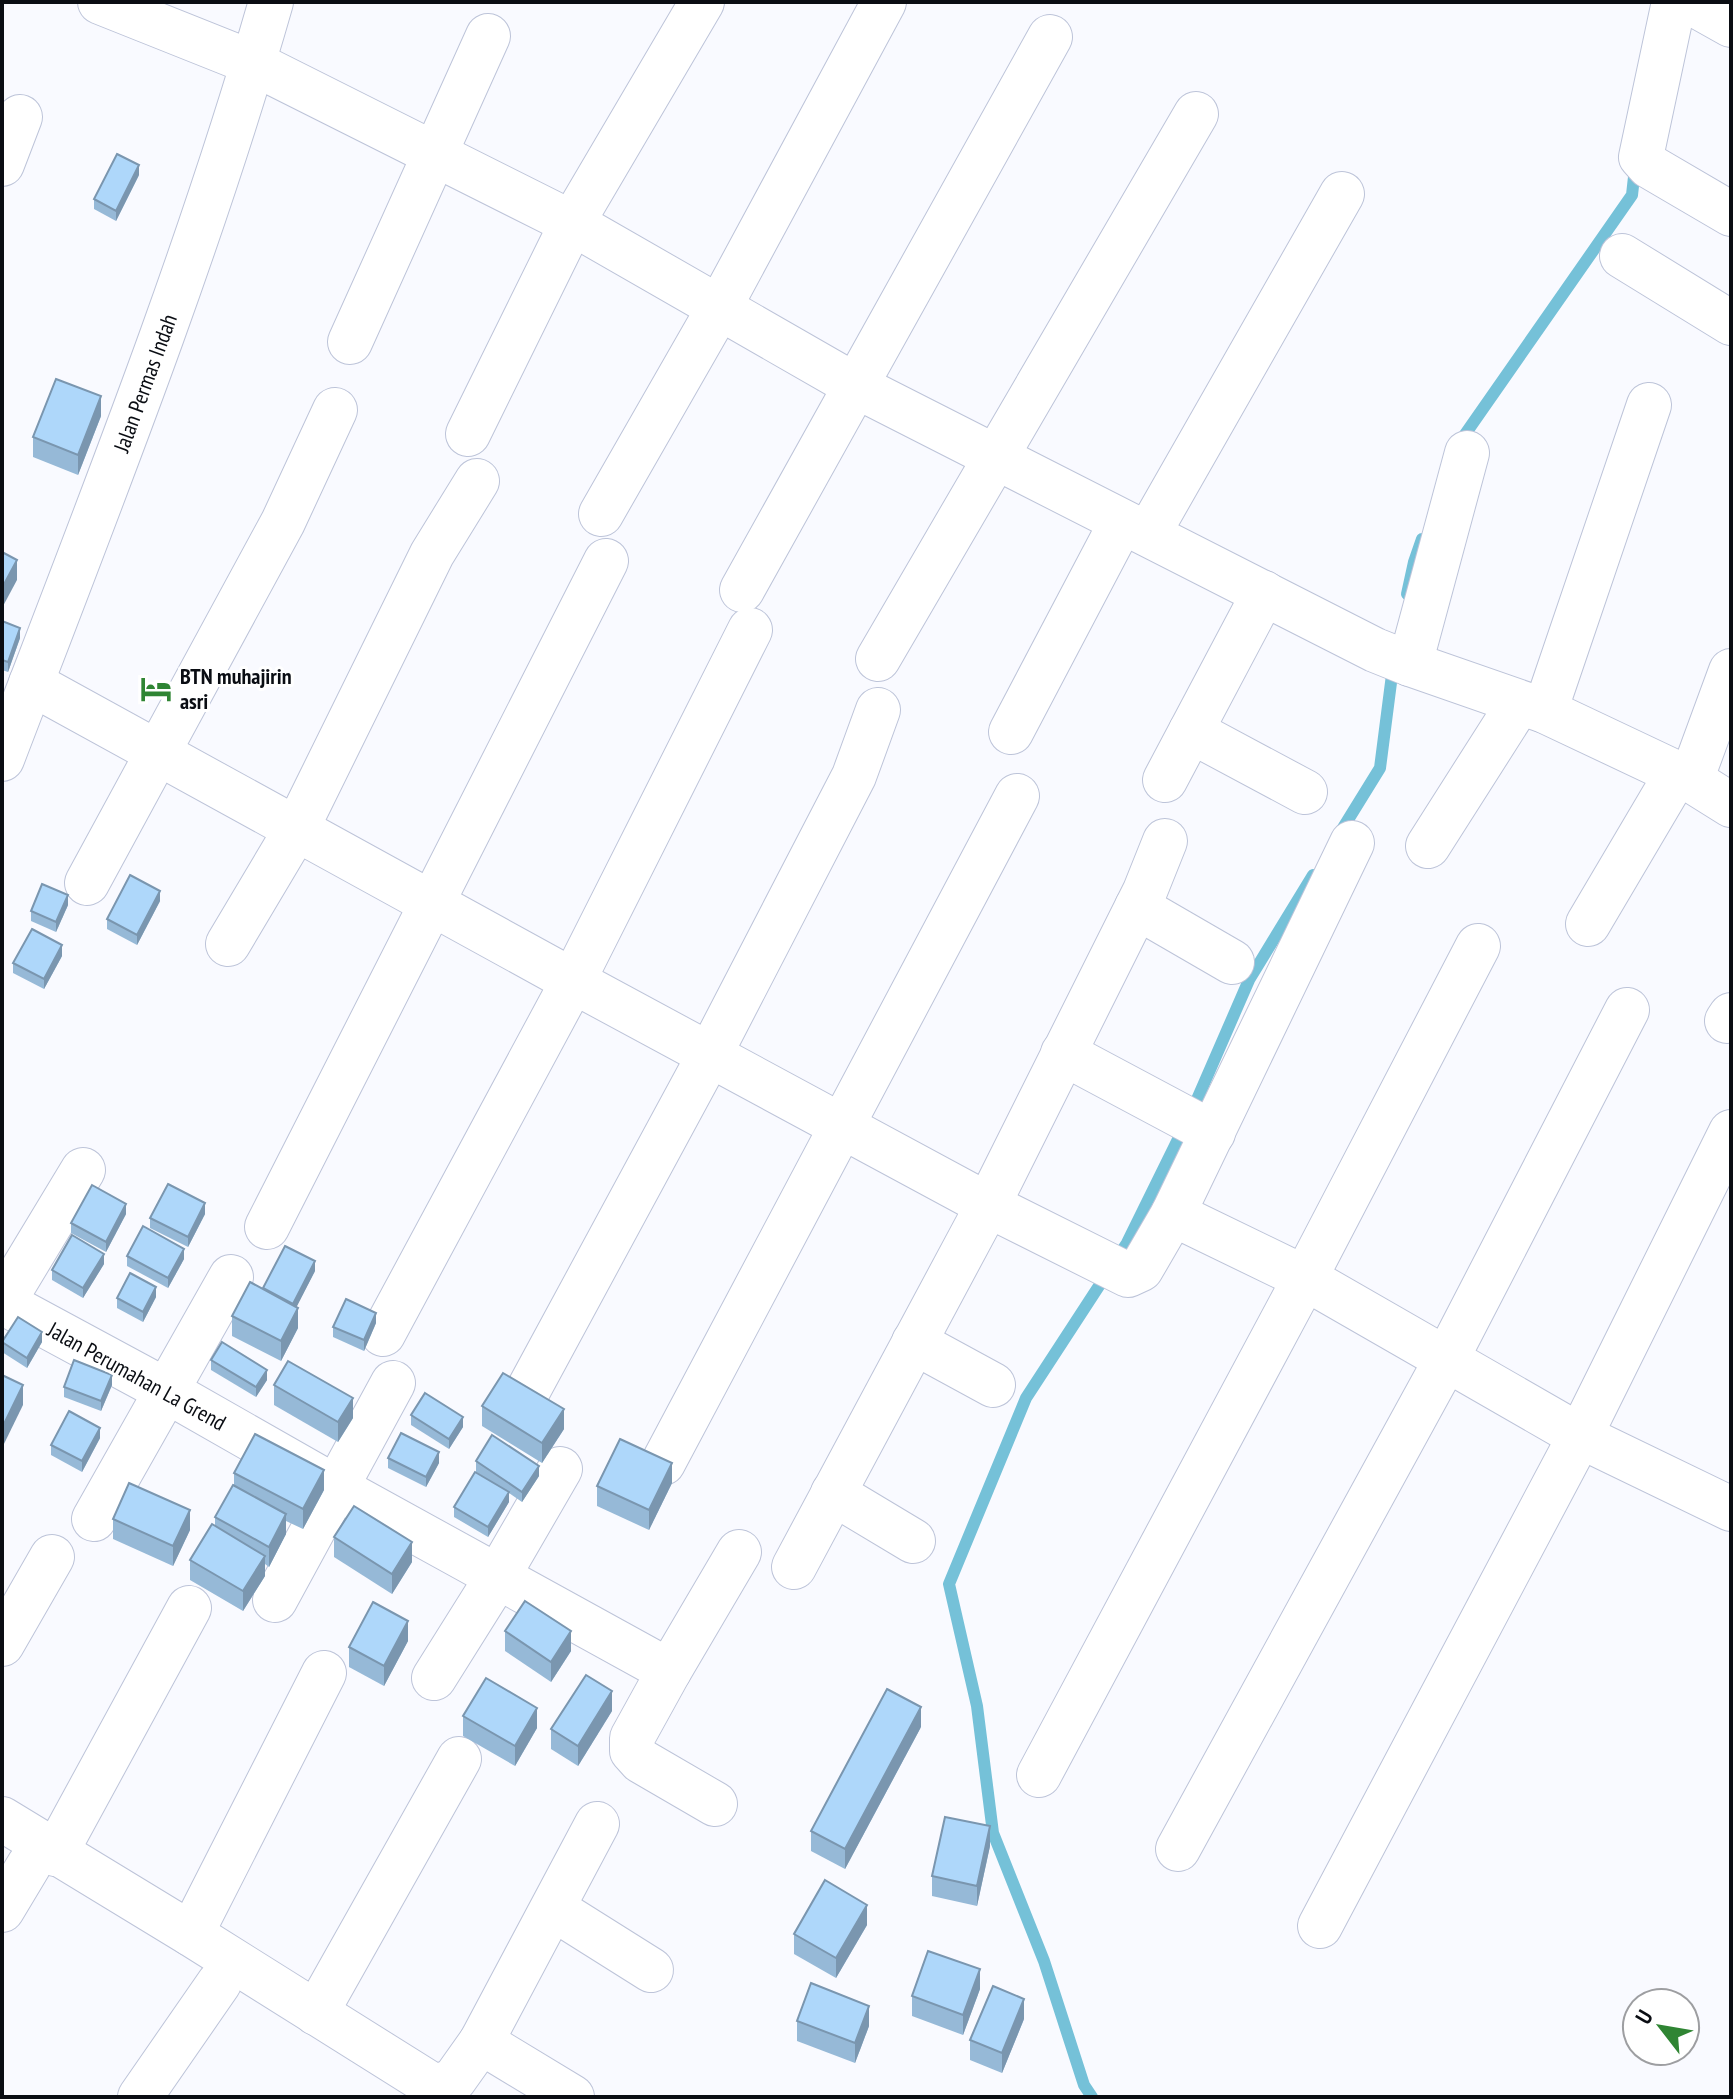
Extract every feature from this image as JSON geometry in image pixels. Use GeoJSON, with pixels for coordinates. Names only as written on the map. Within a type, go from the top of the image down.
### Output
{"type":"FeatureCollection","features":[{"type":"Feature","properties":{"kind":"street"},"geometry":{"type":"LineString","coordinates":[[100,2],[253,63],[572,223],[856,386],[1392,657],[1532,707],[1684,777],[1731,805]]}},
{"type":"Feature","properties":{"kind":"street","name":"Jalan Permas Indah"},"geometry":{"type":"LineString","coordinates":[[2,759],[150,373],[271,2]]}},
{"type":"Feature","properties":{"kind":"street"},"geometry":{"type":"LineString","coordinates":[[601,514],[719,308],[884,2]]}},
{"type":"Feature","properties":{"kind":"street"},"geometry":{"type":"LineString","coordinates":[[1674,2],[1641,157],[1649,166],[1731,214]]}},
{"type":"Feature","properties":{"kind":"street"},"geometry":{"type":"LineString","coordinates":[[1690,2],[1731,25]]}},
{"type":"Feature","properties":{"kind":"street"},"geometry":{"type":"LineString","coordinates":[[468,434],[572,223],[688,7]]}},
{"type":"Feature","properties":{"kind":"street"},"geometry":{"type":"LineString","coordinates":[[350,342],[488,36]]}},
{"type":"Feature","properties":{"kind":"street"},"geometry":{"type":"LineString","coordinates":[[383,1334],[573,981],[746,610],[856,386],[1050,37]]}},
{"type":"Feature","properties":{"kind":"street"},"geometry":{"type":"LineString","coordinates":[[878,659],[1196,114]]}},
{"type":"Feature","properties":{"kind":"street"},"geometry":{"type":"LineString","coordinates":[[2,164],[20,117]]}},
{"type":"Feature","properties":{"kind":"street"},"geometry":{"type":"LineString","coordinates":[[1011,732],[1342,194]]}},
{"type":"Feature","properties":{"kind":"street"},"geometry":{"type":"LineString","coordinates":[[1622,256],[1731,323]]}},
{"type":"Feature","properties":{"kind":"street"},"geometry":{"type":"LineString","coordinates":[[1428,846],[1532,707],[1649,405]]}},
{"type":"Feature","properties":{"kind":"street"},"geometry":{"type":"LineString","coordinates":[[87,883],[283,522],[335,410]]}},
{"type":"Feature","properties":{"kind":"street"},"geometry":{"type":"LineString","coordinates":[[1392,657],[1467,453]]}},
{"type":"Feature","properties":{"kind":"street"},"geometry":{"type":"LineString","coordinates":[[228,944],[297,828],[432,554],[477,481]]}},
{"type":"Feature","properties":{"kind":"street"},"geometry":{"type":"LineString","coordinates":[[267,1227],[606,561]]}},
{"type":"Feature","properties":{"kind":"street"},"geometry":{"type":"LineString","coordinates":[[1165,780],[1264,593]]}},
{"type":"Feature","properties":{"kind":"street"},"geometry":{"type":"LineString","coordinates":[[1588,924],[1684,777],[1731,671]]}},
{"type":"Feature","properties":{"kind":"street"},"geometry":{"type":"LineString","coordinates":[[31,683],[573,981],[988,1205],[1110,1266],[1141,1269],[1173,1214],[1190,1121],[1352,843]]}},
{"type":"Feature","properties":{"kind":"street"},"geometry":{"type":"LineString","coordinates":[[525,1396],[710,1054],[854,776],[878,710]]}},
{"type":"Feature","properties":{"kind":"street"},"geometry":{"type":"LineString","coordinates":[[1191,731],[1305,792]]}},
{"type":"Feature","properties":{"kind":"street"},"geometry":{"type":"LineString","coordinates":[[663,1463],[1017,796]]}},
{"type":"Feature","properties":{"kind":"street"},"geometry":{"type":"LineString","coordinates":[[794,1567],[988,1205],[1137,907],[1165,841]]}},
{"type":"Feature","properties":{"kind":"street"},"geometry":{"type":"LineString","coordinates":[[1137,907],[1232,962]]}},
{"type":"Feature","properties":{"kind":"street"},"geometry":{"type":"LineString","coordinates":[[1039,1775],[1305,1278],[1478,946]]}},
{"type":"Feature","properties":{"kind":"street"},"geometry":{"type":"LineString","coordinates":[[1178,1849],[1446,1360],[1627,1010]]}},
{"type":"Feature","properties":{"kind":"street"},"geometry":{"type":"LineString","coordinates":[[1063,1053],[1190,1121]]}},
{"type":"Feature","properties":{"kind":"street"},"geometry":{"type":"LineString","coordinates":[[1320,1926],[1580,1436],[1731,1132]]}},
{"type":"Feature","properties":{"kind":"street"},"geometry":{"type":"LineString","coordinates":[[2,1303],[83,1170]]}},
{"type":"Feature","properties":{"kind":"street"},"geometry":{"type":"LineString","coordinates":[[1173,1214],[1305,1278],[1580,1436],[1726,1494]]}},
{"type":"Feature","properties":{"kind":"street"},"geometry":{"type":"LineString","coordinates":[[94,1519],[231,1277]]}},
{"type":"Feature","properties":{"kind":"street","name":"Jalan Perumahan La Grend"},"geometry":{"type":"LineString","coordinates":[[2,1303],[165,1390],[669,1671]]}},
{"type":"Feature","properties":{"kind":"street"},"geometry":{"type":"LineString","coordinates":[[914,1342],[993,1385]]}},
{"type":"Feature","properties":{"kind":"street"},"geometry":{"type":"LineString","coordinates":[[275,1600],[393,1383]]}},
{"type":"Feature","properties":{"kind":"street"},"geometry":{"type":"LineString","coordinates":[[434,1678],[560,1469]]}},
{"type":"Feature","properties":{"kind":"street"},"geometry":{"type":"LineString","coordinates":[[833,1493],[913,1541]]}},
{"type":"Feature","properties":{"kind":"street"},"geometry":{"type":"LineString","coordinates":[[715,1804],[641,1761],[632,1751],[632,1738],[739,1552]]}},
{"type":"Feature","properties":{"kind":"street"},"geometry":{"type":"LineString","coordinates":[[2,1644],[52,1557]]}},
{"type":"Feature","properties":{"kind":"street"},"geometry":{"type":"LineString","coordinates":[[2,1910],[42,1860],[189,1608]]}},
{"type":"Feature","properties":{"kind":"street"},"geometry":{"type":"LineString","coordinates":[[191,1934],[324,1673]]}},
{"type":"Feature","properties":{"kind":"street"},"geometry":{"type":"LineString","coordinates":[[316,2013],[459,1759]]}},
{"type":"Feature","properties":{"kind":"street"},"geometry":{"type":"LineString","coordinates":[[2,1819],[42,1860],[191,1934],[430,2084],[440,2086],[454,2080],[481,2042],[597,1824]]}},
{"type":"Feature","properties":{"kind":"street"},"geometry":{"type":"LineString","coordinates":[[554,1909],[651,1970]]}},
{"type":"Feature","properties":{"kind":"street"},"geometry":{"type":"LineString","coordinates":[[140,2097],[219,1983]]}},
{"type":"Feature","properties":{"kind":"street"},"geometry":{"type":"LineString","coordinates":[[481,2042],[572,2097]]}},
{"type":"Feature","properties":{"kind":"building"},"geometry":{"type":"Polygon","coordinates":[[[117,154],[139,165],[116,211],[94,199],[117,154]]]}},
{"type":"Feature","properties":{"kind":"building"},"geometry":{"type":"Polygon","coordinates":[[[56,379],[101,396],[78,455],[33,437],[56,379]]]}},
{"type":"Feature","properties":{"kind":"building"},"geometry":{"type":"Polygon","coordinates":[[[2,552],[17,560],[2,588],[2,552]]]}},
{"type":"Feature","properties":{"kind":"building"},"geometry":{"type":"Polygon","coordinates":[[[2,621],[20,628],[8,662],[2,660],[2,621]]]}},
{"type":"Feature","properties":{"kind":"building"},"geometry":{"type":"Polygon","coordinates":[[[130,875],[160,891],[137,935],[107,919],[130,875]]]}},
{"type":"Feature","properties":{"kind":"building"},"geometry":{"type":"Polygon","coordinates":[[[42,884],[68,895],[56,922],[31,911],[42,884]]]}},
{"type":"Feature","properties":{"kind":"building"},"geometry":{"type":"Polygon","coordinates":[[[32,929],[62,945],[44,979],[13,963],[32,929]]]}},
{"type":"Feature","properties":{"kind":"building"},"geometry":{"type":"Polygon","coordinates":[[[168,1184],[205,1203],[188,1237],[150,1218],[168,1184]]]}},
{"type":"Feature","properties":{"kind":"building"},"geometry":{"type":"Polygon","coordinates":[[[92,1185],[126,1204],[106,1242],[71,1223],[92,1185]]]}},
{"type":"Feature","properties":{"kind":"building"},"geometry":{"type":"Polygon","coordinates":[[[143,1226],[184,1249],[168,1278],[127,1256],[143,1226]]]}},
{"type":"Feature","properties":{"kind":"building"},"geometry":{"type":"Polygon","coordinates":[[[72,1235],[104,1254],[83,1288],[52,1270],[72,1235]]]}},
{"type":"Feature","properties":{"kind":"building"},"geometry":{"type":"Polygon","coordinates":[[[285,1246],[315,1261],[293,1304],[263,1288],[285,1246]]]}},
{"type":"Feature","properties":{"kind":"building"},"geometry":{"type":"Polygon","coordinates":[[[130,1273],[156,1287],[143,1312],[117,1298],[130,1273]]]}},
{"type":"Feature","properties":{"kind":"building"},"geometry":{"type":"Polygon","coordinates":[[[250,1282],[298,1308],[281,1341],[232,1316],[250,1282]]]}},
{"type":"Feature","properties":{"kind":"building"},"geometry":{"type":"Polygon","coordinates":[[[346,1299],[376,1313],[364,1340],[333,1327],[346,1299]]]}},
{"type":"Feature","properties":{"kind":"building"},"geometry":{"type":"Polygon","coordinates":[[[18,1317],[42,1332],[27,1358],[2,1342],[18,1317]]]}},
{"type":"Feature","properties":{"kind":"building"},"geometry":{"type":"Polygon","coordinates":[[[222,1342],[267,1370],[256,1387],[211,1360],[222,1342]]]}},
{"type":"Feature","properties":{"kind":"building"},"geometry":{"type":"Polygon","coordinates":[[[74,1360],[112,1375],[101,1401],[64,1387],[74,1360]]]}},
{"type":"Feature","properties":{"kind":"building"},"geometry":{"type":"Polygon","coordinates":[[[288,1361],[353,1398],[338,1422],[274,1385],[288,1361]]]}},
{"type":"Feature","properties":{"kind":"building"},"geometry":{"type":"Polygon","coordinates":[[[503,1373],[564,1409],[542,1443],[482,1406],[503,1373]]]}},
{"type":"Feature","properties":{"kind":"building"},"geometry":{"type":"Polygon","coordinates":[[[2,1375],[23,1385],[2,1428],[2,1375]]]}},
{"type":"Feature","properties":{"kind":"building"},"geometry":{"type":"Polygon","coordinates":[[[425,1393],[463,1417],[449,1439],[411,1415],[425,1393]]]}},
{"type":"Feature","properties":{"kind":"building"},"geometry":{"type":"Polygon","coordinates":[[[69,1411],[100,1428],[82,1461],[51,1445],[69,1411]]]}},
{"type":"Feature","properties":{"kind":"building"},"geometry":{"type":"Polygon","coordinates":[[[401,1433],[439,1452],[426,1477],[388,1458],[401,1433]]]}},
{"type":"Feature","properties":{"kind":"building"},"geometry":{"type":"Polygon","coordinates":[[[255,1434],[324,1470],[303,1509],[234,1473],[255,1434]]]}},
{"type":"Feature","properties":{"kind":"building"},"geometry":{"type":"Polygon","coordinates":[[[492,1435],[539,1466],[522,1492],[476,1461],[492,1435]]]}},
{"type":"Feature","properties":{"kind":"building"},"geometry":{"type":"Polygon","coordinates":[[[620,1439],[672,1463],[649,1510],[597,1486],[620,1439]]]}},
{"type":"Feature","properties":{"kind":"building"},"geometry":{"type":"Polygon","coordinates":[[[475,1472],[509,1492],[488,1527],[454,1507],[475,1472]]]}},
{"type":"Feature","properties":{"kind":"building"},"geometry":{"type":"Polygon","coordinates":[[[129,1483],[190,1510],[173,1546],[113,1519],[129,1483]]]}},
{"type":"Feature","properties":{"kind":"building"},"geometry":{"type":"Polygon","coordinates":[[[233,1485],[286,1514],[269,1547],[215,1517],[233,1485]]]}},
{"type":"Feature","properties":{"kind":"building"},"geometry":{"type":"Polygon","coordinates":[[[354,1506],[412,1542],[392,1574],[334,1537],[354,1506]]]}},
{"type":"Feature","properties":{"kind":"building"},"geometry":{"type":"Polygon","coordinates":[[[212,1524],[265,1556],[243,1591],[190,1560],[212,1524]]]}},
{"type":"Feature","properties":{"kind":"building"},"geometry":{"type":"Polygon","coordinates":[[[525,1601],[571,1631],[551,1662],[505,1631],[525,1601]]]}},
{"type":"Feature","properties":{"kind":"building"},"geometry":{"type":"Polygon","coordinates":[[[373,1602],[408,1621],[384,1666],[349,1647],[373,1602]]]}},
{"type":"Feature","properties":{"kind":"building"},"geometry":{"type":"Polygon","coordinates":[[[586,1675],[612,1691],[578,1746],[551,1729],[586,1675]]]}},
{"type":"Feature","properties":{"kind":"building"},"geometry":{"type":"Polygon","coordinates":[[[486,1678],[537,1708],[515,1746],[463,1716],[486,1678]]]}},
{"type":"Feature","properties":{"kind":"building"},"geometry":{"type":"Polygon","coordinates":[[[887,1689],[921,1707],[845,1849],[811,1831],[887,1689]]]}},
{"type":"Feature","properties":{"kind":"building"},"geometry":{"type":"Polygon","coordinates":[[[945,1817],[990,1826],[977,1886],[932,1876],[945,1817]]]}},
{"type":"Feature","properties":{"kind":"building"},"geometry":{"type":"Polygon","coordinates":[[[825,1880],[867,1905],[836,1958],[794,1934],[825,1880]]]}},
{"type":"Feature","properties":{"kind":"building"},"geometry":{"type":"Polygon","coordinates":[[[928,1951],[980,1969],[963,2015],[912,1996],[928,1951]]]}},
{"type":"Feature","properties":{"kind":"building"},"geometry":{"type":"Polygon","coordinates":[[[811,1983],[869,2006],[855,2043],[797,2021],[811,1983]]]}},
{"type":"Feature","properties":{"kind":"building"},"geometry":{"type":"Polygon","coordinates":[[[993,1986],[1024,1999],[1002,2053],[970,2040],[993,1986]]]}},
{"type":"Feature","properties":{"kind":"waterway"},"geometry":{"type":"LineString","coordinates":[[1459,443],[1632,195],[1635,168]]}},
{"type":"Feature","properties":{"kind":"waterway"},"geometry":{"type":"LineString","coordinates":[[1407,594],[1422,539]]}},
{"type":"Feature","properties":{"kind":"waterway"},"geometry":{"type":"LineString","coordinates":[[1338,836],[1380,768],[1393,667]]}},
{"type":"Feature","properties":{"kind":"waterway"},"geometry":{"type":"LineString","coordinates":[[1092,2097],[1084,2085],[1044,1961],[993,1833],[977,1706],[949,1584],[1026,1398],[1127,1243],[1192,1111],[1249,980],[1313,875]]}},
{"type":"Feature","properties":{"kind":"place","name":"BTN muhajirin asri"},"geometry":{"type":"Point","coordinates":[156,689]}}]}
